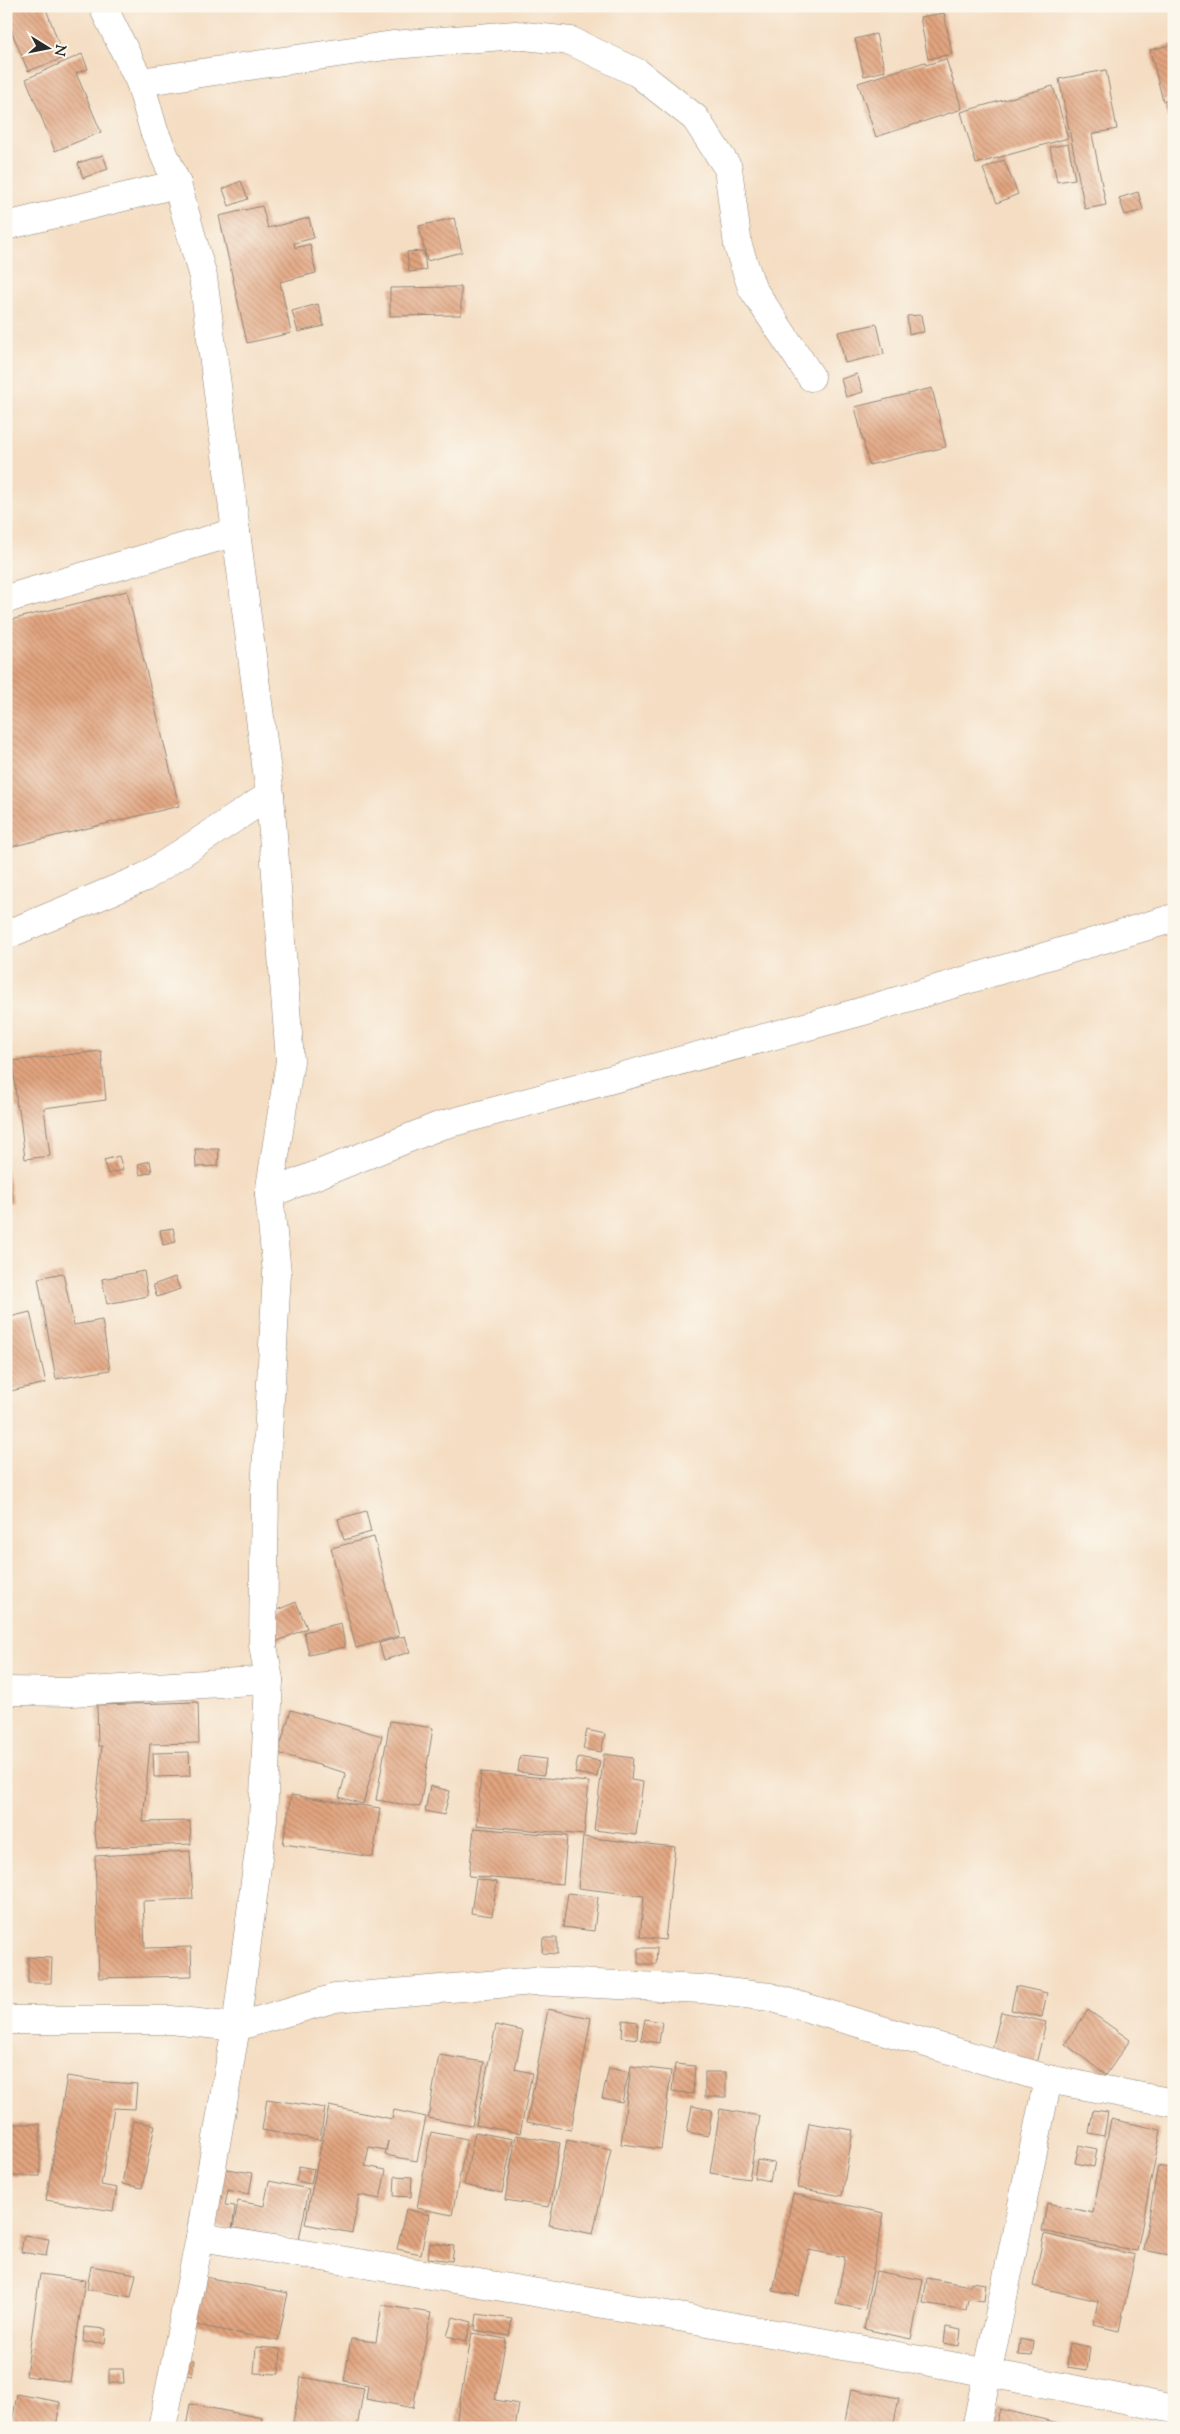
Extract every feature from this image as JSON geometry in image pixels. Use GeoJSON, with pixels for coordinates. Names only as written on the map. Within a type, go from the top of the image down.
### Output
{"type":"FeatureCollection","features":[{"type":"Feature","properties":{"kind":"street"},"geometry":{"type":"LineString","coordinates":[[105,6],[105,11],[140,82],[154,131],[177,184],[203,277],[270,795],[290,1061],[269,1194],[277,1273],[264,1490],[263,1645],[269,1680],[263,1820],[236,2027],[200,2237],[162,2428]]}},
{"type":"Feature","properties":{"kind":"street"},"geometry":{"type":"LineString","coordinates":[[140,82],[393,44],[515,35],[571,41],[638,73],[695,118],[728,168],[738,246],[752,288],[811,377]]}},
{"type":"Feature","properties":{"kind":"street"},"geometry":{"type":"LineString","coordinates":[[6,226],[177,184]]}},
{"type":"Feature","properties":{"kind":"street"},"geometry":{"type":"LineString","coordinates":[[6,599],[236,532]]}},
{"type":"Feature","properties":{"kind":"street"},"geometry":{"type":"LineString","coordinates":[[6,935],[145,877],[270,795]]}},
{"type":"Feature","properties":{"kind":"street"},"geometry":{"type":"LineString","coordinates":[[269,1194],[439,1126],[860,1012],[1174,918]]}},
{"type":"Feature","properties":{"kind":"street"},"geometry":{"type":"LineString","coordinates":[[6,1691],[72,1692],[269,1680]]}},
{"type":"Feature","properties":{"kind":"street"},"geometry":{"type":"LineString","coordinates":[[6,2020],[171,2020],[236,2027],[335,1998],[515,1982],[534,1981],[702,1989],[770,1997],[1048,2079],[1174,2103]]}},
{"type":"Feature","properties":{"kind":"street"},"geometry":{"type":"LineString","coordinates":[[976,2428],[986,2371],[1048,2079]]}},
{"type":"Feature","properties":{"kind":"street"},"geometry":{"type":"LineString","coordinates":[[200,2237],[698,2319],[986,2371],[1174,2408]]}},
{"type":"Feature","properties":{"kind":"building"},"geometry":{"type":"Polygon","coordinates":[[[6,6],[45,6],[64,58],[28,71],[6,18],[6,6]]]}},
{"type":"Feature","properties":{"kind":"building"},"geometry":{"type":"Polygon","coordinates":[[[944,13],[952,54],[928,59],[920,17],[944,13]]]}},
{"type":"Feature","properties":{"kind":"building"},"geometry":{"type":"Polygon","coordinates":[[[876,34],[885,71],[864,76],[855,39],[876,34]]]}},
{"type":"Feature","properties":{"kind":"building"},"geometry":{"type":"Polygon","coordinates":[[[1174,44],[1174,98],[1163,101],[1150,50],[1174,44]]]}},
{"type":"Feature","properties":{"kind":"building"},"geometry":{"type":"Polygon","coordinates":[[[82,54],[88,69],[76,73],[101,132],[55,151],[26,79],[82,54]]]}},
{"type":"Feature","properties":{"kind":"building"},"geometry":{"type":"Polygon","coordinates":[[[946,59],[962,109],[876,137],[858,83],[925,62],[926,65],[946,59]]]}},
{"type":"Feature","properties":{"kind":"building"},"geometry":{"type":"Polygon","coordinates":[[[1106,70],[1117,129],[1092,134],[1106,205],[1085,209],[1059,79],[1106,70]]]}},
{"type":"Feature","properties":{"kind":"building"},"geometry":{"type":"Polygon","coordinates":[[[1053,86],[1068,138],[976,164],[961,112],[1053,86]]]}},
{"type":"Feature","properties":{"kind":"building"},"geometry":{"type":"Polygon","coordinates":[[[1174,101],[1174,139],[1173,139],[1165,103],[1174,101]]]}},
{"type":"Feature","properties":{"kind":"building"},"geometry":{"type":"Polygon","coordinates":[[[1068,144],[1075,179],[1057,182],[1050,147],[1068,144]]]}},
{"type":"Feature","properties":{"kind":"building"},"geometry":{"type":"Polygon","coordinates":[[[103,155],[108,169],[83,178],[78,163],[103,155]]]}},
{"type":"Feature","properties":{"kind":"building"},"geometry":{"type":"Polygon","coordinates":[[[1004,160],[1018,194],[997,203],[983,169],[1004,160]]]}},
{"type":"Feature","properties":{"kind":"building"},"geometry":{"type":"Polygon","coordinates":[[[241,181],[248,199],[229,206],[223,189],[241,181]]]}},
{"type":"Feature","properties":{"kind":"building"},"geometry":{"type":"Polygon","coordinates":[[[1138,192],[1143,210],[1125,215],[1119,198],[1138,192]]]}},
{"type":"Feature","properties":{"kind":"building"},"geometry":{"type":"Polygon","coordinates":[[[262,206],[268,228],[309,218],[314,238],[294,243],[295,248],[310,244],[316,273],[280,282],[291,333],[247,343],[219,216],[262,206]]]}},
{"type":"Feature","properties":{"kind":"building"},"geometry":{"type":"Polygon","coordinates":[[[454,218],[462,252],[427,261],[419,226],[454,218]]]}},
{"type":"Feature","properties":{"kind":"building"},"geometry":{"type":"Polygon","coordinates":[[[424,251],[426,270],[409,272],[407,252],[424,251]]]}},
{"type":"Feature","properties":{"kind":"building"},"geometry":{"type":"Polygon","coordinates":[[[461,287],[461,315],[390,316],[390,288],[461,287]]]}},
{"type":"Feature","properties":{"kind":"building"},"geometry":{"type":"Polygon","coordinates":[[[318,304],[324,326],[298,332],[292,311],[318,304]]]}},
{"type":"Feature","properties":{"kind":"building"},"geometry":{"type":"Polygon","coordinates":[[[921,315],[924,332],[909,334],[907,316],[921,315]]]}},
{"type":"Feature","properties":{"kind":"building"},"geometry":{"type":"Polygon","coordinates":[[[877,324],[884,354],[845,363],[838,332],[877,324]]]}},
{"type":"Feature","properties":{"kind":"building"},"geometry":{"type":"Polygon","coordinates":[[[857,374],[863,392],[846,397],[841,379],[857,374]]]}},
{"type":"Feature","properties":{"kind":"building"},"geometry":{"type":"Polygon","coordinates":[[[932,388],[946,447],[869,465],[855,407],[932,388]]]}},
{"type":"Feature","properties":{"kind":"building"},"geometry":{"type":"Polygon","coordinates":[[[127,591],[179,806],[6,848],[6,621],[127,591]]]}},
{"type":"Feature","properties":{"kind":"building"},"geometry":{"type":"Polygon","coordinates":[[[101,1051],[106,1100],[44,1108],[50,1156],[25,1159],[19,1108],[17,1109],[13,1061],[101,1051]]]}},
{"type":"Feature","properties":{"kind":"building"},"geometry":{"type":"Polygon","coordinates":[[[195,1149],[219,1149],[218,1166],[196,1167],[195,1149]]]}},
{"type":"Feature","properties":{"kind":"building"},"geometry":{"type":"Polygon","coordinates":[[[119,1156],[123,1170],[108,1174],[104,1160],[119,1156]]]}},
{"type":"Feature","properties":{"kind":"building"},"geometry":{"type":"Polygon","coordinates":[[[150,1161],[152,1172],[140,1175],[138,1164],[150,1161]]]}},
{"type":"Feature","properties":{"kind":"building"},"geometry":{"type":"Polygon","coordinates":[[[6,1167],[13,1202],[6,1203],[6,1167]]]}},
{"type":"Feature","properties":{"kind":"building"},"geometry":{"type":"Polygon","coordinates":[[[173,1228],[176,1242],[163,1245],[160,1230],[173,1228]]]}},
{"type":"Feature","properties":{"kind":"building"},"geometry":{"type":"Polygon","coordinates":[[[144,1271],[148,1296],[107,1304],[102,1279],[144,1271]]]}},
{"type":"Feature","properties":{"kind":"building"},"geometry":{"type":"Polygon","coordinates":[[[63,1273],[74,1325],[102,1320],[110,1370],[56,1379],[38,1278],[63,1273]]]}},
{"type":"Feature","properties":{"kind":"building"},"geometry":{"type":"Polygon","coordinates":[[[175,1277],[180,1289],[157,1297],[153,1285],[175,1277]]]}},
{"type":"Feature","properties":{"kind":"building"},"geometry":{"type":"Polygon","coordinates":[[[30,1312],[46,1383],[6,1392],[6,1318],[30,1312]]]}},
{"type":"Feature","properties":{"kind":"building"},"geometry":{"type":"Polygon","coordinates":[[[366,1511],[371,1532],[344,1540],[338,1519],[366,1511]]]}},
{"type":"Feature","properties":{"kind":"building"},"geometry":{"type":"Polygon","coordinates":[[[374,1537],[399,1636],[356,1648],[331,1548],[374,1537]]]}},
{"type":"Feature","properties":{"kind":"building"},"geometry":{"type":"Polygon","coordinates":[[[296,1602],[307,1628],[276,1642],[265,1615],[296,1602]]]}},
{"type":"Feature","properties":{"kind":"building"},"geometry":{"type":"Polygon","coordinates":[[[341,1623],[345,1647],[309,1655],[304,1632],[341,1623]]]}},
{"type":"Feature","properties":{"kind":"building"},"geometry":{"type":"Polygon","coordinates":[[[405,1636],[410,1652],[384,1660],[379,1643],[405,1636]]]}},
{"type":"Feature","properties":{"kind":"building"},"geometry":{"type":"Polygon","coordinates":[[[198,1702],[199,1743],[150,1744],[143,1822],[190,1821],[191,1844],[97,1848],[94,1826],[102,1746],[98,1746],[97,1705],[198,1702]]]}},
{"type":"Feature","properties":{"kind":"building"},"geometry":{"type":"Polygon","coordinates":[[[291,1710],[382,1736],[363,1804],[339,1797],[346,1773],[278,1753],[291,1710]]]}},
{"type":"Feature","properties":{"kind":"building"},"geometry":{"type":"Polygon","coordinates":[[[390,1721],[433,1728],[420,1807],[376,1800],[390,1721]]]}},
{"type":"Feature","properties":{"kind":"building"},"geometry":{"type":"Polygon","coordinates":[[[587,1730],[605,1734],[601,1752],[583,1749],[587,1730]]]}},
{"type":"Feature","properties":{"kind":"building"},"geometry":{"type":"Polygon","coordinates":[[[189,1752],[190,1776],[154,1777],[153,1753],[189,1752]]]}},
{"type":"Feature","properties":{"kind":"building"},"geometry":{"type":"Polygon","coordinates":[[[604,1754],[633,1758],[631,1780],[643,1782],[636,1835],[594,1830],[604,1754]]]}},
{"type":"Feature","properties":{"kind":"building"},"geometry":{"type":"Polygon","coordinates":[[[520,1756],[546,1759],[544,1775],[518,1772],[520,1756]]]}},
{"type":"Feature","properties":{"kind":"building"},"geometry":{"type":"Polygon","coordinates":[[[578,1757],[600,1761],[597,1777],[575,1773],[578,1757]]]}},
{"type":"Feature","properties":{"kind":"building"},"geometry":{"type":"Polygon","coordinates":[[[481,1772],[589,1782],[584,1835],[477,1825],[481,1772]]]}},
{"type":"Feature","properties":{"kind":"building"},"geometry":{"type":"Polygon","coordinates":[[[430,1786],[450,1791],[444,1815],[425,1811],[430,1786]]]}},
{"type":"Feature","properties":{"kind":"building"},"geometry":{"type":"Polygon","coordinates":[[[291,1795],[380,1808],[373,1857],[283,1844],[291,1795]]]}},
{"type":"Feature","properties":{"kind":"building"},"geometry":{"type":"Polygon","coordinates":[[[474,1828],[567,1836],[563,1884],[469,1876],[474,1828]]]}},
{"type":"Feature","properties":{"kind":"building"},"geometry":{"type":"Polygon","coordinates":[[[583,1837],[675,1847],[665,1940],[640,1937],[644,1896],[578,1888],[583,1837]]]}},
{"type":"Feature","properties":{"kind":"building"},"geometry":{"type":"Polygon","coordinates":[[[190,1851],[193,1899],[143,1901],[145,1948],[191,1947],[192,1976],[99,1978],[95,1856],[190,1851]]]}},
{"type":"Feature","properties":{"kind":"building"},"geometry":{"type":"Polygon","coordinates":[[[476,1879],[497,1882],[492,1916],[471,1913],[476,1879]]]}},
{"type":"Feature","properties":{"kind":"building"},"geometry":{"type":"Polygon","coordinates":[[[568,1893],[598,1897],[594,1931],[563,1927],[568,1893]]]}},
{"type":"Feature","properties":{"kind":"building"},"geometry":{"type":"Polygon","coordinates":[[[543,1938],[557,1938],[557,1954],[542,1953],[543,1938]]]}},
{"type":"Feature","properties":{"kind":"building"},"geometry":{"type":"Polygon","coordinates":[[[638,1948],[657,1948],[656,1964],[638,1964],[638,1948]]]}},
{"type":"Feature","properties":{"kind":"building"},"geometry":{"type":"Polygon","coordinates":[[[28,1957],[52,1958],[51,1983],[28,1983],[28,1957]]]}},
{"type":"Feature","properties":{"kind":"building"},"geometry":{"type":"Polygon","coordinates":[[[1016,1986],[1047,1993],[1042,2017],[1011,2010],[1016,1986]]]}},
{"type":"Feature","properties":{"kind":"building"},"geometry":{"type":"Polygon","coordinates":[[[548,2009],[591,2018],[571,2130],[527,2122],[548,2009]]]}},
{"type":"Feature","properties":{"kind":"building"},"geometry":{"type":"Polygon","coordinates":[[[1088,2010],[1130,2040],[1106,2075],[1065,2044],[1088,2010]]]}},
{"type":"Feature","properties":{"kind":"building"},"geometry":{"type":"Polygon","coordinates":[[[1001,2012],[1046,2022],[1036,2064],[991,2054],[1001,2012]]]}},
{"type":"Feature","properties":{"kind":"building"},"geometry":{"type":"Polygon","coordinates":[[[645,2019],[662,2022],[659,2043],[641,2040],[645,2019]]]}},
{"type":"Feature","properties":{"kind":"building"},"geometry":{"type":"Polygon","coordinates":[[[623,2020],[638,2022],[637,2039],[622,2037],[623,2020]]]}},
{"type":"Feature","properties":{"kind":"building"},"geometry":{"type":"Polygon","coordinates":[[[496,2025],[523,2031],[515,2069],[532,2073],[520,2133],[476,2125],[496,2025]]]}},
{"type":"Feature","properties":{"kind":"building"},"geometry":{"type":"Polygon","coordinates":[[[439,2055],[484,2062],[472,2126],[428,2118],[439,2055]]]}},
{"type":"Feature","properties":{"kind":"building"},"geometry":{"type":"Polygon","coordinates":[[[675,2064],[695,2066],[693,2094],[672,2091],[675,2064]]]}},
{"type":"Feature","properties":{"kind":"building"},"geometry":{"type":"Polygon","coordinates":[[[631,2066],[671,2071],[661,2149],[621,2144],[631,2066]]]}},
{"type":"Feature","properties":{"kind":"building"},"geometry":{"type":"Polygon","coordinates":[[[609,2068],[629,2072],[622,2102],[602,2098],[609,2068]]]}},
{"type":"Feature","properties":{"kind":"building"},"geometry":{"type":"Polygon","coordinates":[[[705,2072],[726,2072],[726,2097],[705,2097],[705,2072]]]}},
{"type":"Feature","properties":{"kind":"building"},"geometry":{"type":"Polygon","coordinates":[[[67,2076],[137,2084],[135,2109],[114,2108],[101,2185],[117,2188],[113,2211],[46,2200],[67,2076]]]}},
{"type":"Feature","properties":{"kind":"building"},"geometry":{"type":"Polygon","coordinates":[[[267,2099],[325,2108],[320,2140],[262,2130],[267,2099]]]}},
{"type":"Feature","properties":{"kind":"building"},"geometry":{"type":"Polygon","coordinates":[[[329,2106],[392,2119],[394,2110],[426,2117],[417,2161],[385,2155],[388,2141],[386,2150],[369,2147],[365,2166],[386,2170],[380,2199],[359,2195],[352,2233],[305,2224],[329,2106]]]}},
{"type":"Feature","properties":{"kind":"building"},"geometry":{"type":"Polygon","coordinates":[[[692,2106],[712,2110],[708,2136],[687,2132],[692,2106]]]}},
{"type":"Feature","properties":{"kind":"building"},"geometry":{"type":"Polygon","coordinates":[[[720,2109],[760,2116],[749,2179],[710,2173],[720,2109]]]}},
{"type":"Feature","properties":{"kind":"building"},"geometry":{"type":"Polygon","coordinates":[[[1093,2110],[1108,2112],[1104,2136],[1089,2133],[1093,2110]]]}},
{"type":"Feature","properties":{"kind":"building"},"geometry":{"type":"Polygon","coordinates":[[[1111,2119],[1161,2130],[1137,2251],[1042,2231],[1047,2203],[1093,2213],[1111,2119]]]}},
{"type":"Feature","properties":{"kind":"building"},"geometry":{"type":"Polygon","coordinates":[[[133,2121],[155,2125],[142,2188],[122,2184],[133,2121]]]}},
{"type":"Feature","properties":{"kind":"building"},"geometry":{"type":"Polygon","coordinates":[[[809,2123],[853,2130],[842,2196],[798,2188],[809,2123]]]}},
{"type":"Feature","properties":{"kind":"building"},"geometry":{"type":"Polygon","coordinates":[[[6,2124],[40,2124],[40,2176],[6,2176],[6,2124]]]}},
{"type":"Feature","properties":{"kind":"building"},"geometry":{"type":"Polygon","coordinates":[[[431,2132],[467,2139],[452,2215],[417,2208],[431,2132]]]}},
{"type":"Feature","properties":{"kind":"building"},"geometry":{"type":"Polygon","coordinates":[[[475,2132],[513,2139],[502,2193],[464,2185],[475,2132]]]}},
{"type":"Feature","properties":{"kind":"building"},"geometry":{"type":"Polygon","coordinates":[[[516,2135],[560,2143],[549,2207],[505,2200],[516,2135]]]}},
{"type":"Feature","properties":{"kind":"building"},"geometry":{"type":"Polygon","coordinates":[[[567,2140],[611,2149],[593,2234],[549,2225],[567,2140]]]}},
{"type":"Feature","properties":{"kind":"building"},"geometry":{"type":"Polygon","coordinates":[[[1079,2145],[1097,2149],[1094,2167],[1075,2163],[1079,2145]]]}},
{"type":"Feature","properties":{"kind":"building"},"geometry":{"type":"Polygon","coordinates":[[[757,2160],[774,2163],[770,2181],[754,2178],[757,2160]]]}},
{"type":"Feature","properties":{"kind":"building"},"geometry":{"type":"Polygon","coordinates":[[[299,2166],[314,2169],[311,2184],[296,2181],[299,2166]]]}},
{"type":"Feature","properties":{"kind":"building"},"geometry":{"type":"Polygon","coordinates":[[[1158,2166],[1174,2169],[1174,2256],[1143,2250],[1158,2166]]]}},
{"type":"Feature","properties":{"kind":"building"},"geometry":{"type":"Polygon","coordinates":[[[213,2167],[253,2173],[249,2194],[228,2190],[225,2205],[235,2206],[232,2230],[205,2226],[213,2167]]]}},
{"type":"Feature","properties":{"kind":"building"},"geometry":{"type":"Polygon","coordinates":[[[395,2176],[412,2177],[411,2197],[394,2196],[395,2176]]]}},
{"type":"Feature","properties":{"kind":"building"},"geometry":{"type":"Polygon","coordinates":[[[269,2181],[309,2189],[299,2240],[233,2228],[238,2201],[264,2206],[269,2181]]]}},
{"type":"Feature","properties":{"kind":"building"},"geometry":{"type":"Polygon","coordinates":[[[793,2194],[884,2213],[865,2310],[836,2304],[845,2257],[809,2250],[799,2296],[773,2291],[793,2194]]]}},
{"type":"Feature","properties":{"kind":"building"},"geometry":{"type":"Polygon","coordinates":[[[406,2209],[429,2215],[421,2254],[397,2249],[406,2209]]]}},
{"type":"Feature","properties":{"kind":"building"},"geometry":{"type":"Polygon","coordinates":[[[1044,2234],[1135,2255],[1119,2331],[1093,2325],[1098,2301],[1033,2286],[1044,2234]]]}},
{"type":"Feature","properties":{"kind":"building"},"geometry":{"type":"Polygon","coordinates":[[[24,2235],[49,2239],[46,2256],[21,2252],[24,2235]]]}},
{"type":"Feature","properties":{"kind":"building"},"geometry":{"type":"Polygon","coordinates":[[[430,2243],[454,2246],[452,2261],[428,2258],[430,2243]]]}},
{"type":"Feature","properties":{"kind":"building"},"geometry":{"type":"Polygon","coordinates":[[[91,2266],[136,2274],[131,2297],[87,2289],[91,2266]]]}},
{"type":"Feature","properties":{"kind":"building"},"geometry":{"type":"Polygon","coordinates":[[[876,2271],[923,2280],[911,2339],[864,2329],[876,2271]]]}},
{"type":"Feature","properties":{"kind":"building"},"geometry":{"type":"Polygon","coordinates":[[[40,2274],[85,2280],[70,2382],[26,2376],[40,2274]]]}},
{"type":"Feature","properties":{"kind":"building"},"geometry":{"type":"Polygon","coordinates":[[[195,2275],[288,2293],[278,2341],[186,2323],[195,2275]]]}},
{"type":"Feature","properties":{"kind":"building"},"geometry":{"type":"Polygon","coordinates":[[[927,2278],[970,2286],[971,2282],[986,2284],[984,2301],[968,2299],[966,2310],[923,2303],[927,2278]]]}},
{"type":"Feature","properties":{"kind":"building"},"geometry":{"type":"Polygon","coordinates":[[[382,2305],[431,2313],[413,2408],[366,2399],[368,2385],[344,2381],[351,2339],[376,2342],[382,2305]]]}},
{"type":"Feature","properties":{"kind":"building"},"geometry":{"type":"Polygon","coordinates":[[[477,2314],[512,2319],[509,2336],[475,2330],[477,2314]]]}},
{"type":"Feature","properties":{"kind":"building"},"geometry":{"type":"Polygon","coordinates":[[[453,2317],[472,2322],[466,2341],[447,2336],[453,2317]]]}},
{"type":"Feature","properties":{"kind":"building"},"geometry":{"type":"Polygon","coordinates":[[[84,2327],[106,2329],[105,2343],[83,2342],[84,2327]]]}},
{"type":"Feature","properties":{"kind":"building"},"geometry":{"type":"Polygon","coordinates":[[[946,2327],[961,2330],[959,2346],[944,2343],[946,2327]]]}},
{"type":"Feature","properties":{"kind":"building"},"geometry":{"type":"Polygon","coordinates":[[[472,2333],[506,2339],[495,2400],[519,2404],[515,2428],[455,2428],[472,2333]]]}},
{"type":"Feature","properties":{"kind":"building"},"geometry":{"type":"Polygon","coordinates":[[[1020,2339],[1034,2342],[1032,2356],[1018,2355],[1020,2339]]]}},
{"type":"Feature","properties":{"kind":"building"},"geometry":{"type":"Polygon","coordinates":[[[1070,2343],[1090,2347],[1087,2370],[1067,2367],[1070,2343]]]}},
{"type":"Feature","properties":{"kind":"building"},"geometry":{"type":"Polygon","coordinates":[[[256,2347],[281,2349],[279,2374],[254,2373],[256,2347]]]}},
{"type":"Feature","properties":{"kind":"building"},"geometry":{"type":"Polygon","coordinates":[[[182,2359],[194,2360],[192,2376],[180,2374],[182,2359]]]}},
{"type":"Feature","properties":{"kind":"building"},"geometry":{"type":"Polygon","coordinates":[[[109,2369],[123,2369],[124,2383],[109,2383],[109,2369]]]}},
{"type":"Feature","properties":{"kind":"building"},"geometry":{"type":"Polygon","coordinates":[[[301,2377],[364,2388],[357,2428],[292,2428],[301,2377]]]}},
{"type":"Feature","properties":{"kind":"building"},"geometry":{"type":"Polygon","coordinates":[[[851,2389],[899,2398],[893,2428],[844,2428],[851,2389]]]}},
{"type":"Feature","properties":{"kind":"building"},"geometry":{"type":"Polygon","coordinates":[[[17,2394],[60,2402],[56,2428],[11,2428],[17,2394]]]}},
{"type":"Feature","properties":{"kind":"building"},"geometry":{"type":"Polygon","coordinates":[[[190,2404],[262,2418],[260,2428],[186,2428],[190,2404]]]}},
{"type":"Feature","properties":{"kind":"building"},"geometry":{"type":"Polygon","coordinates":[[[1000,2409],[1075,2427],[1075,2428],[995,2428],[1000,2409]]]}}]}
